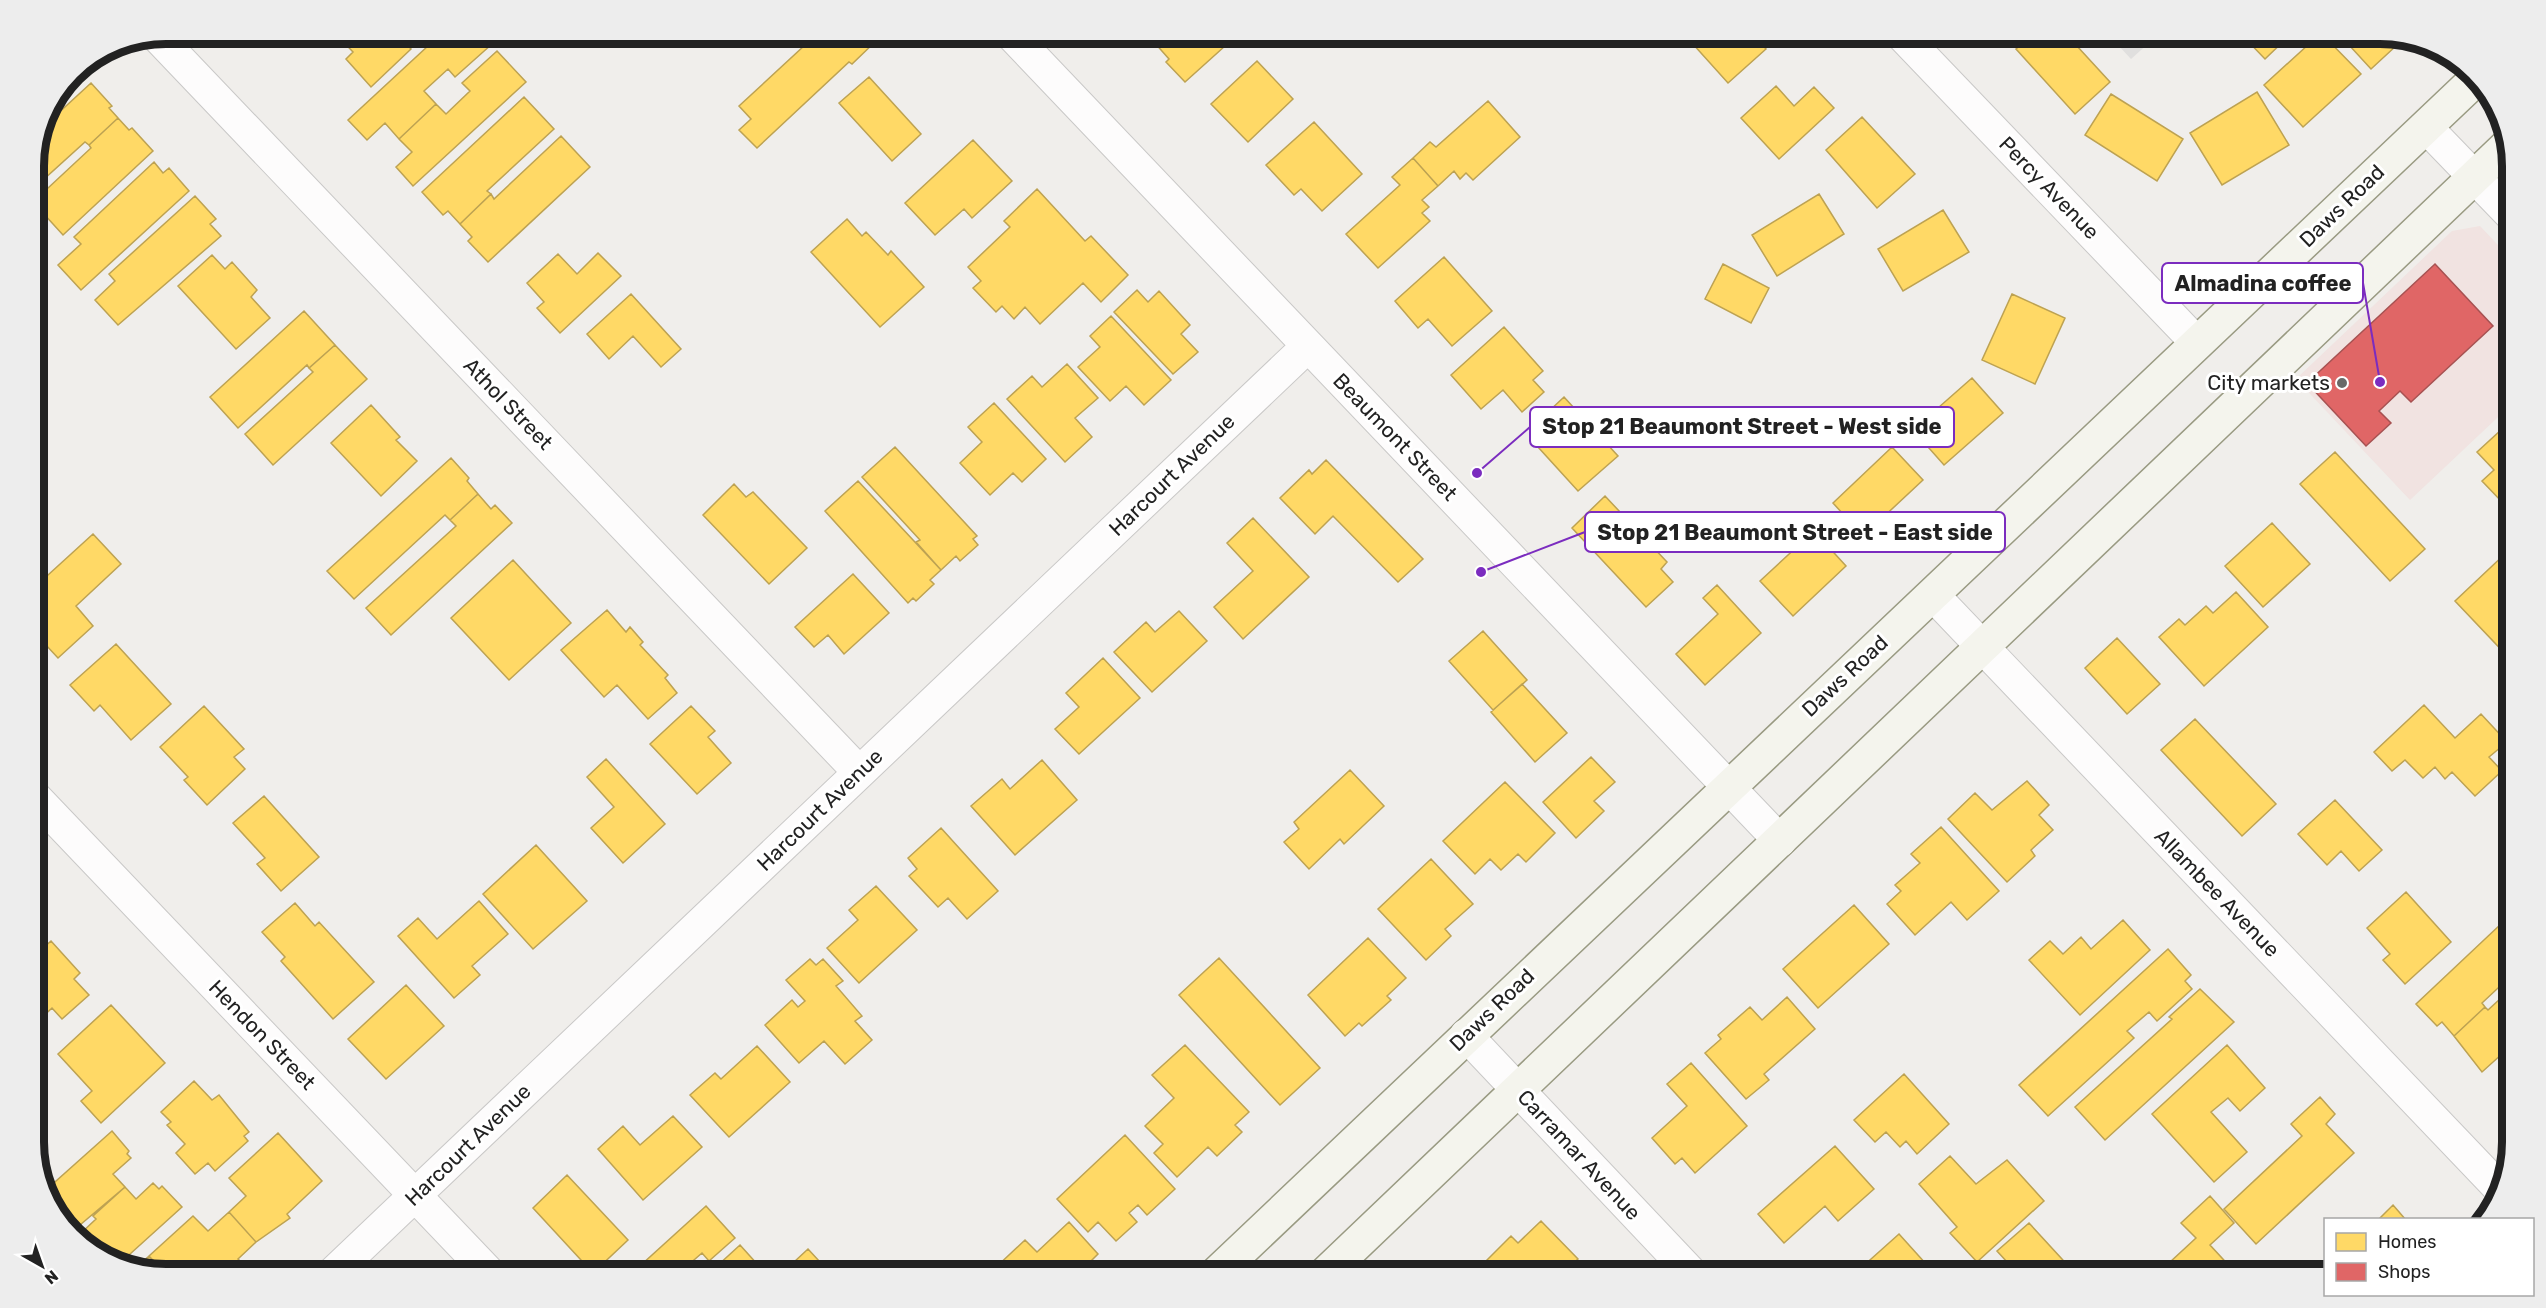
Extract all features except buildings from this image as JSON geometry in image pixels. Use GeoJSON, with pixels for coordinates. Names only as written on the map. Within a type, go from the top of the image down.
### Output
{"type":"FeatureCollection","features":[{"type":"Feature","properties":{"kind":"main road","name":"Daws Road"},"geometry":{"type":"LineString","coordinates":[[1227,1264],[1727,785],[1933,594],[2471,84]]}},
{"type":"Feature","properties":{"kind":"main road"},"geometry":{"type":"LineString","coordinates":[[1336,1264],[1984,648],[2501,151]]}},
{"type":"Feature","properties":{"kind":"street","name":"Athol Street"},"geometry":{"type":"LineString","coordinates":[[165,44],[860,772]]}},
{"type":"Feature","properties":{"kind":"street","name":"Beaumont Street"},"geometry":{"type":"LineString","coordinates":[[1020,44],[1780,841]]}},
{"type":"Feature","properties":{"kind":"street","name":"Percy Avenue"},"geometry":{"type":"LineString","coordinates":[[1911,44],[2197,343]]}},
{"type":"Feature","properties":{"kind":"street"},"geometry":{"type":"LineString","coordinates":[[2426,127],[2502,206]]}},
{"type":"Feature","properties":{"kind":"street","name":"Harcourt Avenue"},"geometry":{"type":"LineString","coordinates":[[343,1264],[1308,346]]}},
{"type":"Feature","properties":{"kind":"street","name":"Allambee Avenue"},"geometry":{"type":"LineString","coordinates":[[1933,594],[2495,1184]]}},
{"type":"Feature","properties":{"kind":"street","name":"Hendon Street"},"geometry":{"type":"LineString","coordinates":[[44,807],[481,1264]]}},
{"type":"Feature","properties":{"kind":"street","name":"Carramar Avenue"},"geometry":{"type":"LineString","coordinates":[[1466,1035],[1683,1264]]}},
{"type":"Feature","properties":{"kind":"shaded area"},"geometry":{"type":"Polygon","coordinates":[[[2117,44],[2148,44],[2131,59],[2117,44]]]}},
{"type":"Feature","properties":{"kind":"shaded area"},"geometry":{"type":"Polygon","coordinates":[[[2480,226],[2502,249],[2502,413],[2410,500],[2296,379],[2452,231],[2480,226]]]}},
{"type":"Feature","properties":{"kind":"place","name":"Almadina coffee"},"geometry":{"type":"Point","coordinates":[2380,382]}},
{"type":"Feature","properties":{"kind":"place","name":"City markets"},"geometry":{"type":"Point","coordinates":[2342,383]}},
{"type":"Feature","properties":{"kind":"place","name":"Stop 21 Beaumont Street - West side"},"geometry":{"type":"Point","coordinates":[1477,473]}},
{"type":"Feature","properties":{"kind":"place","name":"Stop 21 Beaumont Street - East side"},"geometry":{"type":"Point","coordinates":[1481,572]}}]}
